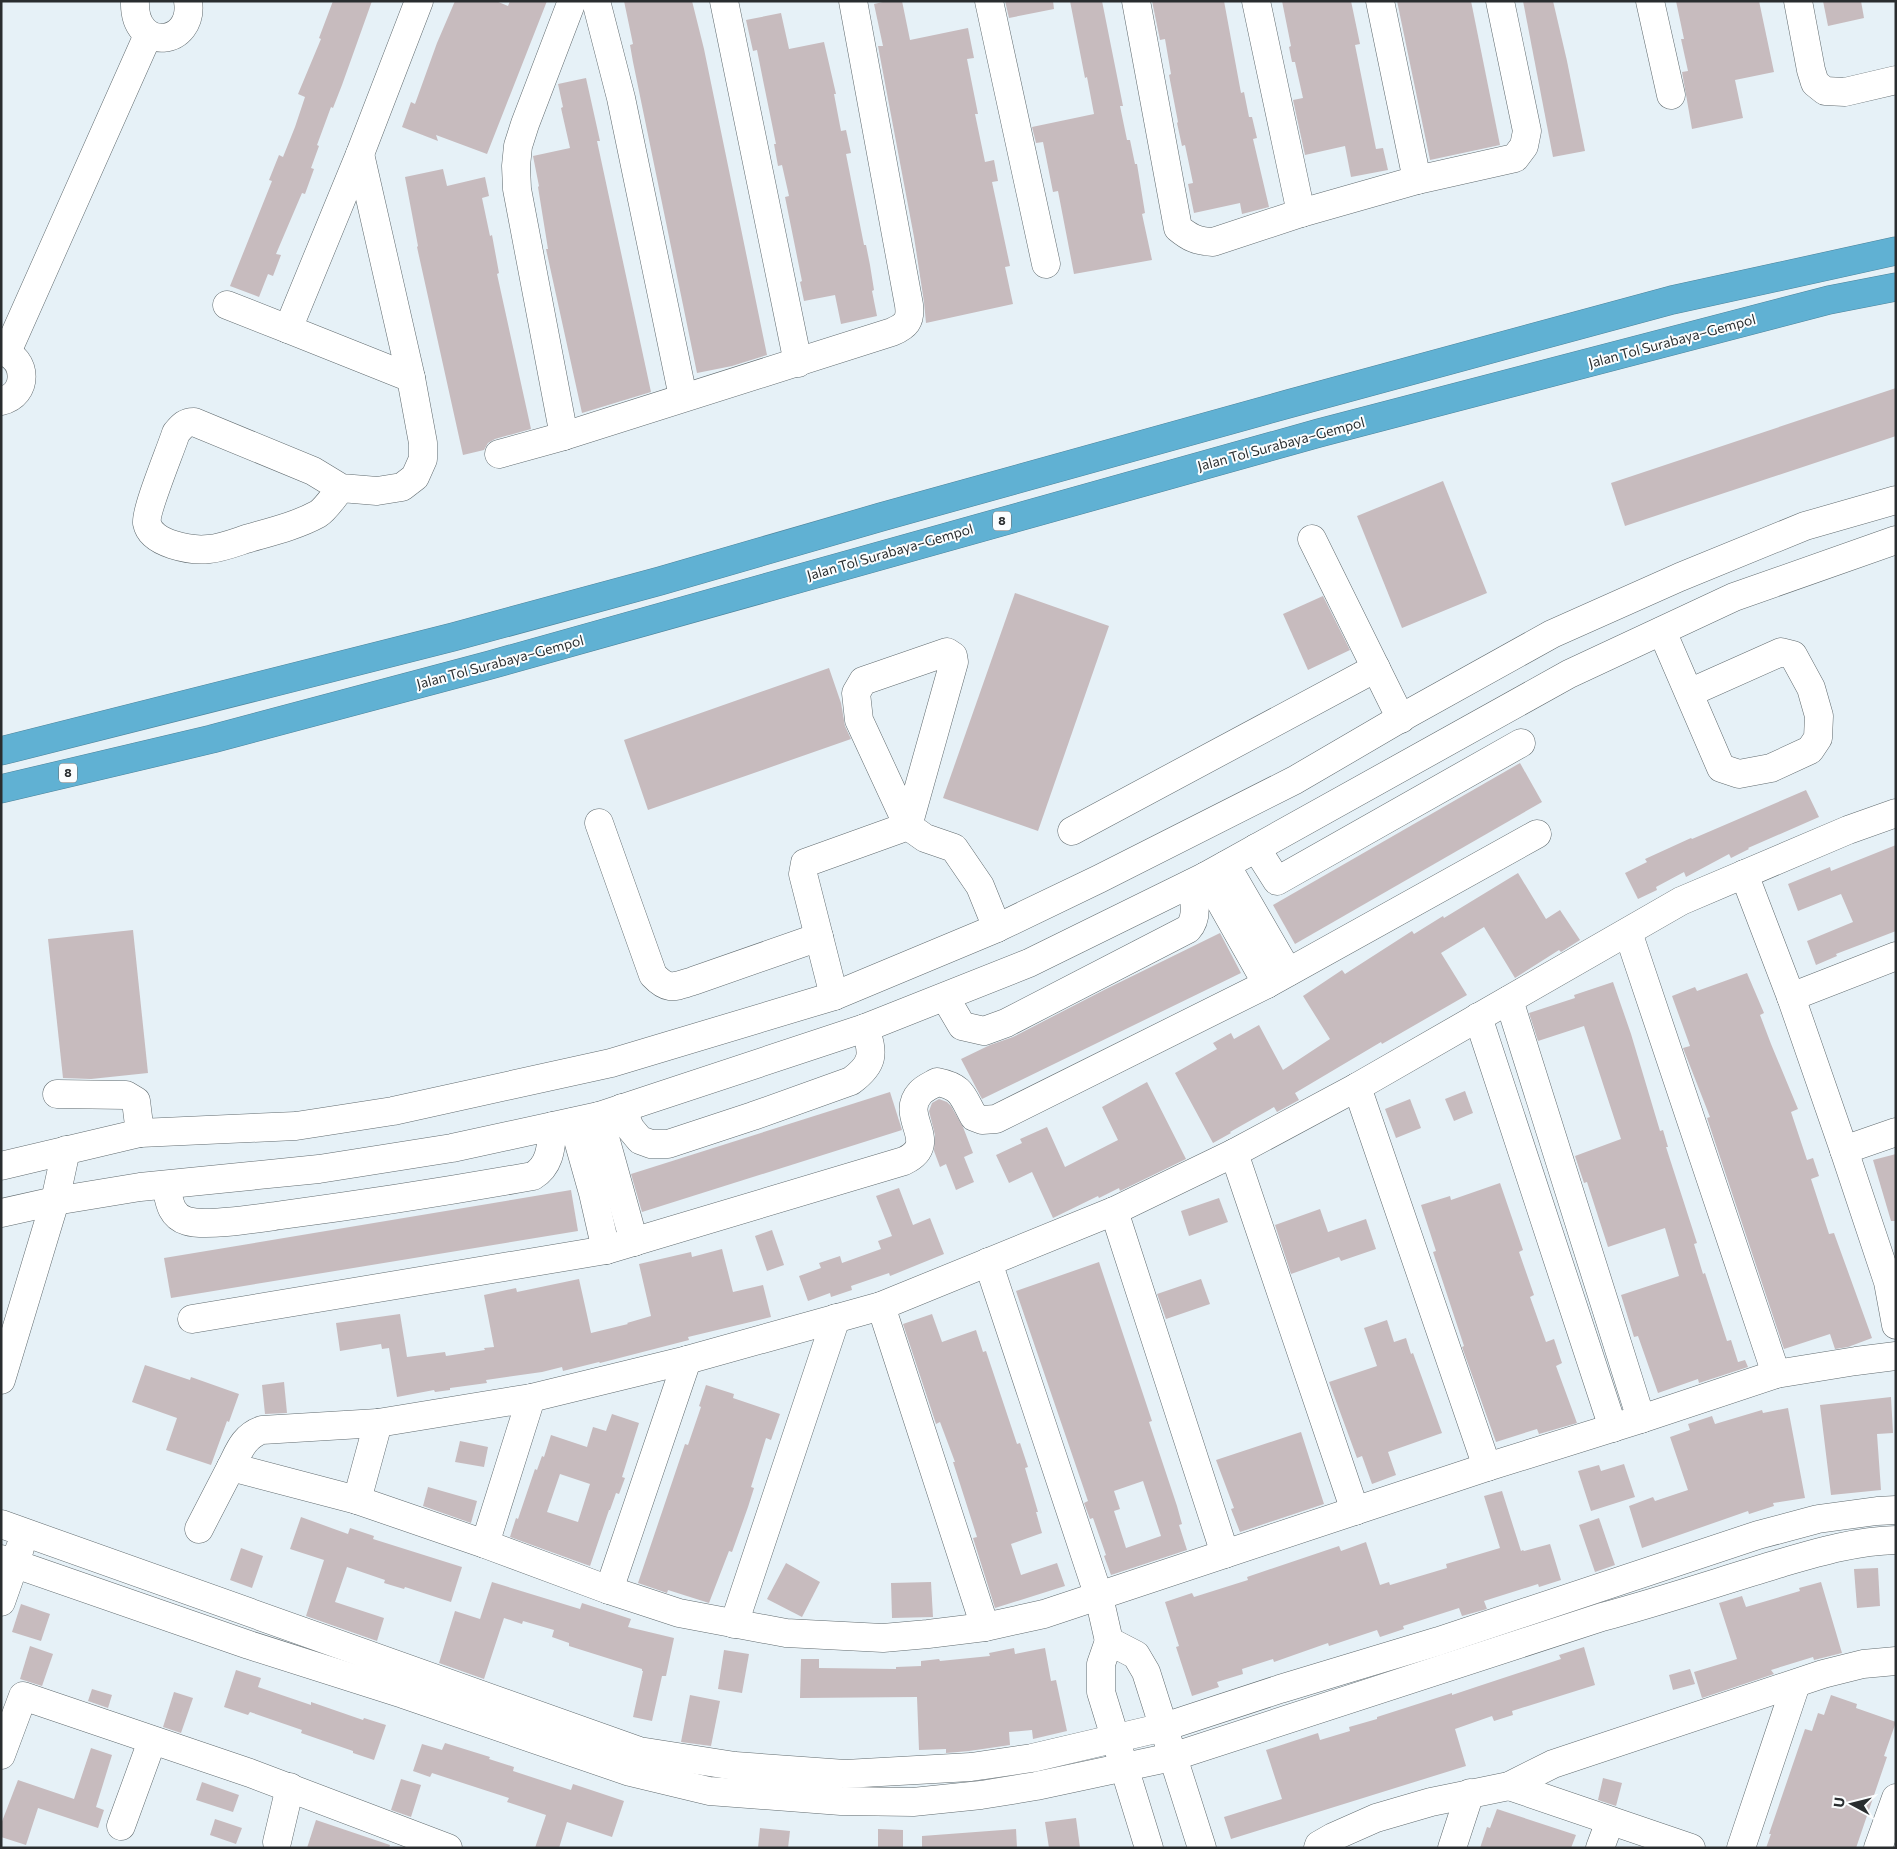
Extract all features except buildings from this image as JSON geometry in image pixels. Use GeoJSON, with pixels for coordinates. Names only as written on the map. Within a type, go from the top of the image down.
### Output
{"type":"FeatureCollection","features":[{"type":"Feature","properties":{"kind":"highway"},"geometry":{"type":"LineString","coordinates":[[1,751],[482,630],[1250,415],[1672,300],[1896,251]]}},
{"type":"Feature","properties":{"kind":"highway","name":"Jalan Tol Surabaya–Gempol"},"geometry":{"type":"LineString","coordinates":[[13,786],[212,739],[490,665],[1319,433],[1829,300],[1896,287]]}},
{"type":"Feature","properties":{"kind":"street"},"geometry":{"type":"LineString","coordinates":[[134,1],[135,15],[139,26],[148,35],[160,38],[171,36],[181,30],[188,19],[188,1]]}},
{"type":"Feature","properties":{"kind":"street"},"geometry":{"type":"LineString","coordinates":[[288,329],[360,154],[419,1]]}},
{"type":"Feature","properties":{"kind":"street"},"geometry":{"type":"LineString","coordinates":[[564,436],[517,189],[516,166],[518,146],[525,124],[572,1]]}},
{"type":"Feature","properties":{"kind":"street"},"geometry":{"type":"LineString","coordinates":[[596,1],[623,108],[683,397]]}},
{"type":"Feature","properties":{"kind":"street"},"geometry":{"type":"LineString","coordinates":[[724,1],[798,363]]}},
{"type":"Feature","properties":{"kind":"street"},"geometry":{"type":"LineString","coordinates":[[498,454],[564,436],[683,397],[798,363],[904,327],[910,316],[853,1]]}},
{"type":"Feature","properties":{"kind":"street"},"geometry":{"type":"LineString","coordinates":[[989,1],[1046,264]]}},
{"type":"Feature","properties":{"kind":"street"},"geometry":{"type":"LineString","coordinates":[[1136,1],[1178,228],[1189,238],[1212,242],[1301,213],[1417,180],[1515,158],[1524,146],[1527,131],[1500,1]]}},
{"type":"Feature","properties":{"kind":"street"},"geometry":{"type":"LineString","coordinates":[[1256,1],[1301,213]]}},
{"type":"Feature","properties":{"kind":"street"},"geometry":{"type":"LineString","coordinates":[[1380,1],[1417,180]]}},
{"type":"Feature","properties":{"kind":"street"},"geometry":{"type":"LineString","coordinates":[[1650,1],[1671,96]]}},
{"type":"Feature","properties":{"kind":"street"},"geometry":{"type":"LineString","coordinates":[[1798,1],[1815,83],[1825,91],[1834,93],[1896,80]]}},
{"type":"Feature","properties":{"kind":"street"},"geometry":{"type":"LineString","coordinates":[[1,401],[14,396],[22,381],[20,364],[14,357],[4,352],[148,35]]}},
{"type":"Feature","properties":{"kind":"street"},"geometry":{"type":"LineString","coordinates":[[341,488],[319,513],[279,529],[209,549],[190,549],[154,537],[149,530],[147,520],[152,500],[176,433],[188,422],[194,422],[313,471],[341,488],[377,490],[402,487],[415,477],[423,459],[423,443],[411,378],[360,154]]}},
{"type":"Feature","properties":{"kind":"street"},"geometry":{"type":"LineString","coordinates":[[227,305],[411,378]]}},
{"type":"Feature","properties":{"kind":"street"},"geometry":{"type":"LineString","coordinates":[[1,1166],[140,1133],[296,1126],[393,1112],[611,1063],[834,996],[997,928],[1099,879],[1295,780],[1552,634],[1680,577],[1805,526],[1896,500]]}},
{"type":"Feature","properties":{"kind":"street"},"geometry":{"type":"LineString","coordinates":[[1312,539],[1401,719]]}},
{"type":"Feature","properties":{"kind":"street"},"geometry":{"type":"LineString","coordinates":[[1,1213],[55,1201],[140,1187],[319,1169],[452,1148],[610,1112],[865,1028],[1029,963],[1208,875],[1569,674],[1734,597],[1896,540]]}},
{"type":"Feature","properties":{"kind":"street"},"geometry":{"type":"LineString","coordinates":[[1662,630],[1721,768],[1739,774],[1771,768],[1810,750],[1818,738],[1819,716],[1811,688],[1793,655],[1781,652],[1689,693]]}},
{"type":"Feature","properties":{"kind":"street"},"geometry":{"type":"LineString","coordinates":[[908,826],[954,662],[953,656],[947,652],[862,680],[856,693],[859,720],[908,826],[925,838],[954,848],[980,886],[997,928]]}},
{"type":"Feature","properties":{"kind":"street"},"geometry":{"type":"LineString","coordinates":[[1072,832],[1376,668]]}},
{"type":"Feature","properties":{"kind":"street"},"geometry":{"type":"LineString","coordinates":[[1256,848],[1277,881],[1521,743]]}},
{"type":"Feature","properties":{"kind":"street"},"geometry":{"type":"LineString","coordinates":[[1337,756],[1338,771],[1346,783],[1366,787],[1390,817]]}},
{"type":"Feature","properties":{"kind":"street"},"geometry":{"type":"LineString","coordinates":[[1295,780],[1304,787],[1311,799],[1303,822],[1310,861]]}},
{"type":"Feature","properties":{"kind":"street"},"geometry":{"type":"LineString","coordinates":[[199,1529],[244,1441],[254,1433],[262,1430],[378,1423],[531,1398],[687,1360],[881,1306],[1114,1211],[1234,1153],[1356,1087],[1681,901],[1848,830],[1896,813]]}},
{"type":"Feature","properties":{"kind":"street"},"geometry":{"type":"LineString","coordinates":[[599,823],[653,975],[662,984],[674,986],[693,981],[819,937]]}},
{"type":"Feature","properties":{"kind":"street"},"geometry":{"type":"LineString","coordinates":[[834,996],[803,874],[806,863],[908,826]]}},
{"type":"Feature","properties":{"kind":"street"},"geometry":{"type":"LineString","coordinates":[[192,1320],[606,1250],[904,1160],[914,1156],[919,1151],[922,1143],[914,1112],[914,1104],[921,1092],[937,1082],[958,1089],[974,1117],[982,1120],[996,1119],[1278,978],[1537,834]]}},
{"type":"Feature","properties":{"kind":"street"},"geometry":{"type":"LineString","coordinates":[[1744,874],[1791,997],[1892,1281],[1896,1325]]}},
{"type":"Feature","properties":{"kind":"street"},"geometry":{"type":"LineString","coordinates":[[1208,875],[1278,978]]}},
{"type":"Feature","properties":{"kind":"street"},"geometry":{"type":"LineString","coordinates":[[945,996],[962,1026],[984,1031],[1006,1023],[1188,929],[1192,924],[1194,912],[1208,875]]}},
{"type":"Feature","properties":{"kind":"street"},"geometry":{"type":"LineString","coordinates":[[1628,932],[1776,1374]]}},
{"type":"Feature","properties":{"kind":"street"},"geometry":{"type":"LineString","coordinates":[[1791,997],[1896,956]]}},
{"type":"Feature","properties":{"kind":"street"},"geometry":{"type":"LineString","coordinates":[[1509,1000],[1641,1419]]}},
{"type":"Feature","properties":{"kind":"street"},"geometry":{"type":"LineString","coordinates":[[1478,1017],[1613,1428]]}},
{"type":"Feature","properties":{"kind":"street"},"geometry":{"type":"LineString","coordinates":[[610,1112],[630,1128],[640,1140],[651,1144],[668,1144],[724,1126],[851,1081],[863,1072],[870,1060],[872,1047],[865,1028]]}},
{"type":"Feature","properties":{"kind":"street"},"geometry":{"type":"LineString","coordinates":[[1356,1087],[1487,1468]]}},
{"type":"Feature","properties":{"kind":"street"},"geometry":{"type":"LineString","coordinates":[[57,1094],[126,1095],[136,1101],[140,1133]]}},
{"type":"Feature","properties":{"kind":"street"},"geometry":{"type":"LineString","coordinates":[[610,1112],[634,1242]]}},
{"type":"Feature","properties":{"kind":"street"},"geometry":{"type":"LineString","coordinates":[[563,1124],[592,1193],[606,1250]]}},
{"type":"Feature","properties":{"kind":"street"},"geometry":{"type":"LineString","coordinates":[[166,1185],[170,1207],[178,1217],[188,1222],[264,1217],[405,1198],[532,1176],[541,1171],[547,1162],[552,1144],[563,1124]]}},
{"type":"Feature","properties":{"kind":"street"},"geometry":{"type":"LineString","coordinates":[[1844,1150],[1896,1132]]}},
{"type":"Feature","properties":{"kind":"street"},"geometry":{"type":"LineString","coordinates":[[1,1380],[55,1201],[66,1150]]}},
{"type":"Feature","properties":{"kind":"street"},"geometry":{"type":"LineString","coordinates":[[1234,1153],[1355,1511]]}},
{"type":"Feature","properties":{"kind":"street"},"geometry":{"type":"LineString","coordinates":[[1114,1211],[1225,1554]]}},
{"type":"Feature","properties":{"kind":"street"},"geometry":{"type":"LineString","coordinates":[[988,1262],[1098,1597],[1108,1641],[1101,1664],[1101,1692],[1149,1848]]}},
{"type":"Feature","properties":{"kind":"street"},"geometry":{"type":"LineString","coordinates":[[881,1306],[984,1627]]}},
{"type":"Feature","properties":{"kind":"street"},"geometry":{"type":"LineString","coordinates":[[734,1624],[836,1318]]}},
{"type":"Feature","properties":{"kind":"street"},"geometry":{"type":"LineString","coordinates":[[231,1467],[357,1500],[485,1544],[609,1590],[680,1613],[786,1633],[883,1638],[984,1627],[1044,1614],[1776,1374],[1896,1356]]}},
{"type":"Feature","properties":{"kind":"street"},"geometry":{"type":"LineString","coordinates":[[609,1590],[687,1360]]}},
{"type":"Feature","properties":{"kind":"street"},"geometry":{"type":"LineString","coordinates":[[485,1544],[531,1398]]}},
{"type":"Feature","properties":{"kind":"street"},"geometry":{"type":"LineString","coordinates":[[357,1500],[378,1423]]}},
{"type":"Feature","properties":{"kind":"street"},"geometry":{"type":"LineString","coordinates":[[8,1562],[249,1645],[403,1694],[634,1761],[846,1774],[971,1767],[1032,1758],[1115,1740],[1164,1727],[1280,1689],[1439,1641],[1758,1535],[1818,1519],[1877,1510],[1896,1510]]}},
{"type":"Feature","properties":{"kind":"street"},"geometry":{"type":"LineString","coordinates":[[1,1602],[14,1528],[634,1761],[709,1791],[841,1802],[913,1802],[981,1795],[1036,1786],[1172,1757],[1602,1617],[1827,1550],[1871,1541],[1896,1540]]}},
{"type":"Feature","properties":{"kind":"street"},"geometry":{"type":"LineString","coordinates":[[1592,1590],[1602,1617]]}},
{"type":"Feature","properties":{"kind":"street"},"geometry":{"type":"LineString","coordinates":[[1108,1641],[1136,1655],[1146,1672],[1202,1848]]}},
{"type":"Feature","properties":{"kind":"street"},"geometry":{"type":"LineString","coordinates":[[1318,1848],[1319,1845],[1333,1837],[1376,1818],[1509,1786],[1553,1764],[1823,1674],[1863,1664],[1896,1661]]}},
{"type":"Feature","properties":{"kind":"street"},"geometry":{"type":"LineString","coordinates":[[1741,1848],[1796,1684]]}},
{"type":"Feature","properties":{"kind":"street"},"geometry":{"type":"LineString","coordinates":[[3,1743],[12,1691],[152,1741],[282,1784],[441,1846]]}},
{"type":"Feature","properties":{"kind":"street"},"geometry":{"type":"LineString","coordinates":[[121,1826],[152,1741]]}},
{"type":"Feature","properties":{"kind":"street"},"geometry":{"type":"LineString","coordinates":[[268,1838],[282,1784]]}},
{"type":"Feature","properties":{"kind":"street"},"geometry":{"type":"LineString","coordinates":[[1509,1786],[1691,1848]]}},
{"type":"Feature","properties":{"kind":"street"},"geometry":{"type":"LineString","coordinates":[[1452,1848],[1470,1794]]}},
{"type":"Feature","properties":{"kind":"street"},"geometry":{"type":"LineString","coordinates":[[1878,1848],[1896,1798]]}},
{"type":"Feature","properties":{"kind":"street"},"geometry":{"type":"LineString","coordinates":[[1600,1848],[1610,1821]]}}]}
